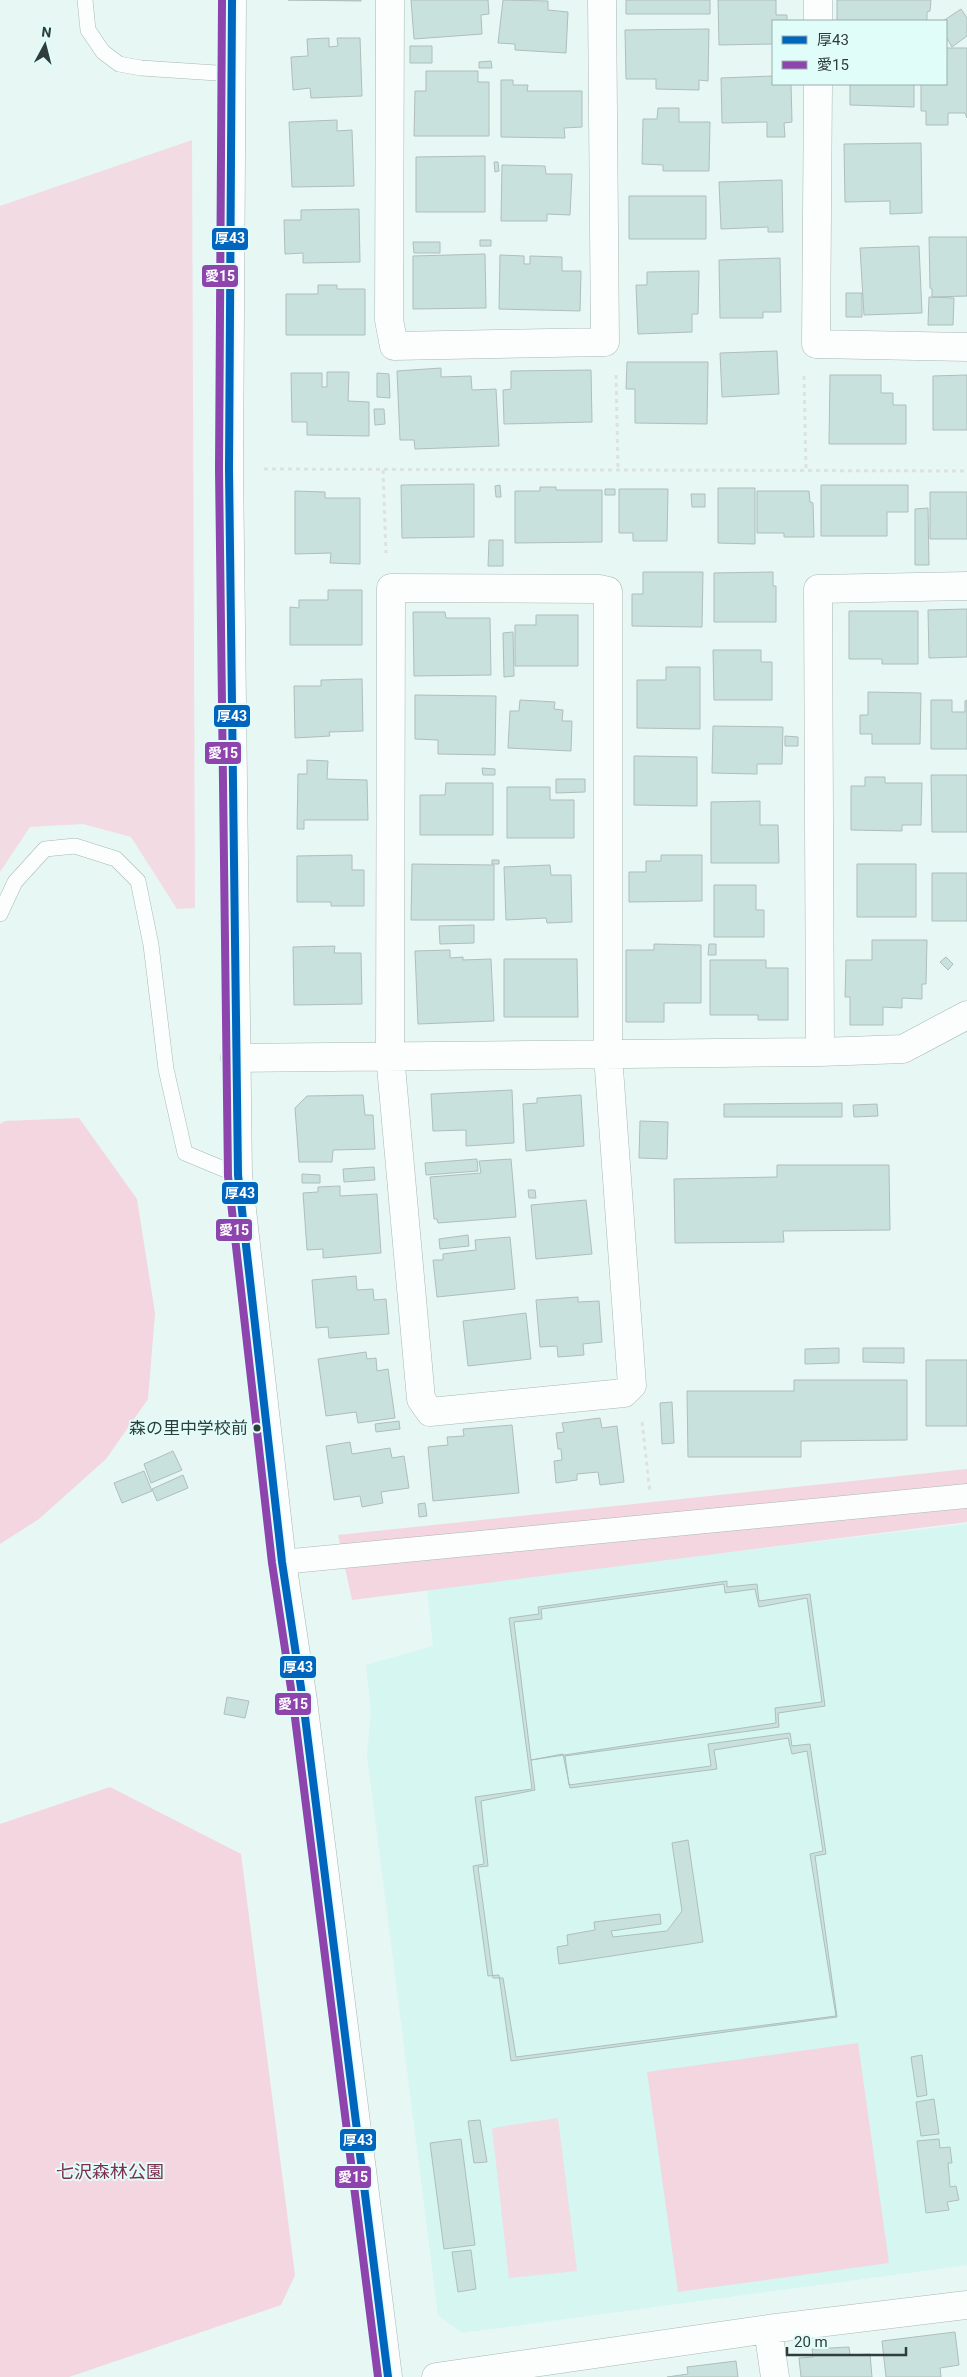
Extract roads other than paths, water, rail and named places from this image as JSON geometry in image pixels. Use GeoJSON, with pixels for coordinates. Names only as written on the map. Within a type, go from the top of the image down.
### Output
{"type":"FeatureCollection","features":[{"type":"Feature","properties":{"kind":"street"},"geometry":{"type":"LineString","coordinates":[[232,0],[229,469],[238,1175],[282,1562],[303,1701],[388,2377]]}},
{"type":"Feature","properties":{"kind":"street"},"geometry":{"type":"LineString","coordinates":[[390,0],[389,320],[394,346],[605,342],[602,0]]}},
{"type":"Feature","properties":{"kind":"street"},"geometry":{"type":"LineString","coordinates":[[818,0],[818,20]]}},
{"type":"Feature","properties":{"kind":"street"},"geometry":{"type":"LineString","coordinates":[[818,85],[816,344],[967,347]]}},
{"type":"Feature","properties":{"kind":"street"},"geometry":{"type":"LineString","coordinates":[[820,1052],[818,589],[967,586]]}},
{"type":"Feature","properties":{"kind":"street"},"geometry":{"type":"LineString","coordinates":[[391,588],[599,589],[608,592],[608,1055],[632,1385],[624,1393],[430,1412],[421,1399],[390,1055],[391,588]]}},
{"type":"Feature","properties":{"kind":"street"},"geometry":{"type":"LineString","coordinates":[[236,1058],[390,1055],[608,1055],[903,1049],[967,1015]]}},
{"type":"Feature","properties":{"kind":"street"},"geometry":{"type":"LineString","coordinates":[[282,1562],[967,1496]]}},
{"type":"Feature","properties":{"kind":"street"},"geometry":{"type":"LineString","coordinates":[[436,2377],[553,2369],[768,2329],[967,2305]]}},
{"type":"Feature","properties":{"kind":"street"},"geometry":{"type":"LineString","coordinates":[[768,2329],[775,2377]]}},
{"type":"Feature","properties":{"kind":"lane"},"geometry":{"type":"LineString","coordinates":[[85,0],[88,30],[103,52],[120,64],[141,68],[232,74]]}},
{"type":"Feature","properties":{"kind":"lane"},"geometry":{"type":"LineString","coordinates":[[0,914],[15,882],[45,849],[75,846],[116,859],[138,881],[151,945],[166,1069],[185,1153],[238,1175]]}},
{"type":"Feature","properties":{"kind":"place","name":"森の里中学校前"},"geometry":{"type":"Point","coordinates":[257,1428]}},
{"type":"Feature","properties":{"kind":"park label","name":"七沢森林公園"},"geometry":{"type":"Point","coordinates":[110,2172]}}]}
